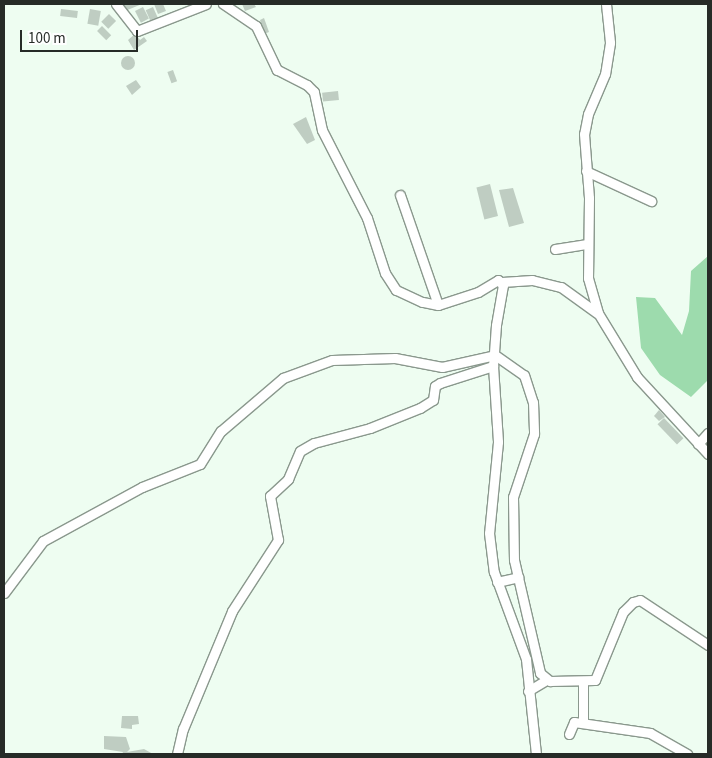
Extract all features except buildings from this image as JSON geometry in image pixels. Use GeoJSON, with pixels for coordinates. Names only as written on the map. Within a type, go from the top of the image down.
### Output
{"type":"FeatureCollection","features":[{"type":"Feature","properties":{"kind":"street"},"geometry":{"type":"LineString","coordinates":[[116,4],[137,31],[206,4]]}},
{"type":"Feature","properties":{"kind":"street"},"geometry":{"type":"LineString","coordinates":[[223,4],[256,26],[277,70],[307,85],[314,92],[322,130],[367,218],[388,280],[406,295],[438,305],[478,292],[498,280],[502,282],[532,280],[561,287],[598,313]]}},
{"type":"Feature","properties":{"kind":"street"},"geometry":{"type":"LineString","coordinates":[[606,4],[610,43],[605,74],[585,123],[588,278],[598,313],[637,377],[708,454]]}},
{"type":"Feature","properties":{"kind":"street"},"geometry":{"type":"LineString","coordinates":[[586,171],[651,201]]}},
{"type":"Feature","properties":{"kind":"street"},"geometry":{"type":"LineString","coordinates":[[400,195],[438,305]]}},
{"type":"Feature","properties":{"kind":"street"},"geometry":{"type":"LineString","coordinates":[[555,249],[586,244]]}},
{"type":"Feature","properties":{"kind":"street"},"geometry":{"type":"LineString","coordinates":[[502,282],[493,366],[498,442],[489,533],[497,582],[521,641],[536,754]]}},
{"type":"Feature","properties":{"kind":"street"},"geometry":{"type":"LineString","coordinates":[[4,593],[43,541],[142,487],[200,464],[221,431],[283,378],[332,360],[395,358],[442,367],[495,355],[524,375],[533,402],[534,434],[513,497],[514,560],[526,604],[536,666],[546,680]]}},
{"type":"Feature","properties":{"kind":"street"},"geometry":{"type":"LineString","coordinates":[[177,754],[183,729],[232,611],[278,540],[270,496],[288,479],[300,451],[314,443],[370,428],[420,408],[433,400],[435,386],[440,382],[493,366]]}},
{"type":"Feature","properties":{"kind":"street"},"geometry":{"type":"LineString","coordinates":[[698,444],[708,433]]}},
{"type":"Feature","properties":{"kind":"street"},"geometry":{"type":"LineString","coordinates":[[497,582],[518,577]]}},
{"type":"Feature","properties":{"kind":"street"},"geometry":{"type":"LineString","coordinates":[[528,691],[546,680],[591,682],[598,677],[623,612],[636,600],[651,604],[708,645]]}},
{"type":"Feature","properties":{"kind":"street"},"geometry":{"type":"LineString","coordinates":[[583,682],[584,723]]}},
{"type":"Feature","properties":{"kind":"street"},"geometry":{"type":"LineString","coordinates":[[568,734],[571,724],[584,723],[650,732],[687,754]]}},
{"type":"Feature","properties":{"kind":"green space"},"geometry":{"type":"Polygon","coordinates":[[[708,256],[708,380],[691,397],[660,375],[641,348],[636,297],[655,298],[682,335],[689,311],[691,271],[708,256]]]}}]}
